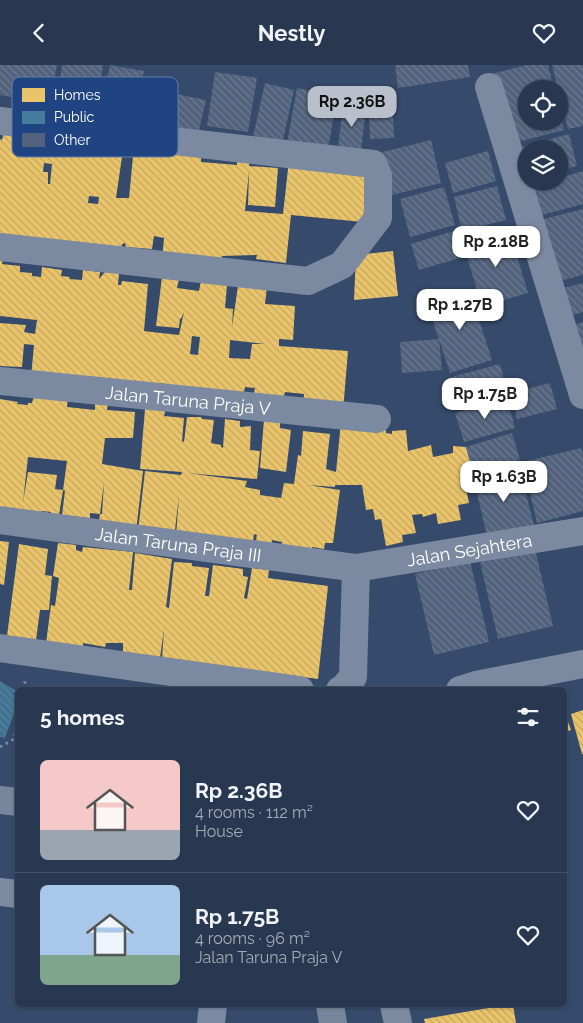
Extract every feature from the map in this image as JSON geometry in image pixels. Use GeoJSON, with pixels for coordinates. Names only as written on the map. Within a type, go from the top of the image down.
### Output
{"type":"FeatureCollection","features":[{"type":"Feature","properties":{"kind":"main road"},"geometry":{"type":"LineString","coordinates":[[0,800],[15,802]]}},
{"type":"Feature","properties":{"kind":"main road"},"geometry":{"type":"LineString","coordinates":[[330,1007],[333,1023]]}},
{"type":"Feature","properties":{"kind":"street"},"geometry":{"type":"LineString","coordinates":[[489,87],[583,395]]}},
{"type":"Feature","properties":{"kind":"street"},"geometry":{"type":"LineString","coordinates":[[0,247],[308,281],[342,265],[378,218],[378,175],[373,164],[178,142]]}},
{"type":"Feature","properties":{"kind":"street","name":"Jalan Taruna Praja V"},"geometry":{"type":"LineString","coordinates":[[0,381],[376,419]]}},
{"type":"Feature","properties":{"kind":"street","name":"Jalan Taruna Praja III"},"geometry":{"type":"LineString","coordinates":[[0,520],[356,568]]}},
{"type":"Feature","properties":{"kind":"street","name":"Jalan Sejahtera"},"geometry":{"type":"LineString","coordinates":[[356,568],[583,531]]}},
{"type":"Feature","properties":{"kind":"street"},"geometry":{"type":"LineString","coordinates":[[345,687],[353,677],[356,568]]}},
{"type":"Feature","properties":{"kind":"street"},"geometry":{"type":"LineString","coordinates":[[0,648],[279,687]]}},
{"type":"Feature","properties":{"kind":"street"},"geometry":{"type":"LineString","coordinates":[[470,687],[583,664]]}},
{"type":"Feature","properties":{"kind":"street"},"geometry":{"type":"LineString","coordinates":[[0,891],[15,894]]}},
{"type":"Feature","properties":{"kind":"street"},"geometry":{"type":"LineString","coordinates":[[211,1023],[213,1007]]}},
{"type":"Feature","properties":{"kind":"street"},"geometry":{"type":"LineString","coordinates":[[394,1007],[398,1023]]}},
{"type":"Feature","properties":{"kind":"path"},"geometry":{"type":"LineString","coordinates":[[0,747],[14,739],[15,734]]}},
{"type":"Feature","properties":{"kind":"building: Homes"},"geometry":{"type":"Polygon","coordinates":[[[4,132],[12,133],[12,157],[122,157],[116,198],[129,198],[133,157],[178,157],[178,150],[201,152],[201,162],[237,165],[237,155],[250,156],[249,166],[278,168],[275,207],[248,205],[249,171],[245,211],[283,214],[289,160],[367,171],[363,222],[291,215],[286,263],[256,259],[257,255],[222,256],[220,264],[162,260],[164,238],[154,236],[152,249],[126,247],[125,243],[122,244],[121,251],[0,242],[0,139],[2,140],[4,132]],[[44,163],[43,172],[48,172],[48,184],[50,184],[52,164],[44,163]],[[89,196],[88,203],[98,204],[99,197],[89,196]]]}},
{"type":"Feature","properties":{"kind":"building: Homes"},"geometry":{"type":"Polygon","coordinates":[[[393,251],[398,296],[354,300],[356,255],[393,251]]]}},
{"type":"Feature","properties":{"kind":"building: Homes"},"geometry":{"type":"Polygon","coordinates":[[[0,260],[3,260],[2,264],[20,266],[20,272],[32,273],[32,276],[41,277],[42,267],[62,270],[61,276],[70,277],[69,279],[82,280],[83,270],[100,272],[99,279],[105,272],[119,273],[118,285],[121,285],[122,281],[148,284],[144,331],[179,335],[184,312],[180,318],[179,328],[156,326],[162,277],[179,279],[177,288],[199,291],[201,281],[227,285],[225,308],[233,309],[232,327],[238,286],[267,287],[265,304],[295,306],[293,340],[279,339],[279,346],[348,351],[343,411],[303,407],[304,394],[285,392],[283,400],[253,398],[255,388],[245,387],[243,396],[160,383],[160,390],[31,377],[34,345],[24,344],[22,367],[0,366],[0,323],[26,325],[24,332],[35,334],[37,320],[0,316],[0,260]],[[192,336],[190,354],[198,355],[200,337],[192,336]],[[230,340],[229,358],[250,359],[252,344],[265,344],[230,340]]]}},
{"type":"Feature","properties":{"kind":"building: Homes"},"geometry":{"type":"Polygon","coordinates":[[[34,396],[68,398],[67,407],[95,410],[95,401],[108,403],[107,410],[135,412],[133,438],[105,438],[102,464],[143,471],[136,532],[98,527],[100,514],[90,513],[90,518],[62,515],[65,491],[63,490],[58,521],[50,520],[51,512],[42,511],[40,518],[0,511],[0,399],[28,405],[28,403],[32,403],[34,396]],[[28,457],[23,502],[28,472],[57,475],[55,489],[63,490],[67,461],[28,457]],[[104,482],[100,514],[102,514],[104,482]]]}},
{"type":"Feature","properties":{"kind":"building: Homes"},"geometry":{"type":"Polygon","coordinates":[[[145,409],[165,411],[164,416],[184,418],[182,441],[184,442],[187,417],[201,417],[202,419],[214,420],[211,443],[221,445],[223,448],[225,419],[240,421],[240,427],[251,426],[250,450],[260,451],[257,479],[187,473],[247,481],[245,487],[260,490],[260,495],[281,498],[284,483],[294,484],[298,455],[301,456],[303,431],[330,434],[326,469],[336,472],[341,422],[385,424],[386,433],[392,434],[392,431],[406,430],[408,451],[431,445],[433,457],[453,453],[453,446],[466,447],[474,473],[464,479],[469,503],[458,505],[461,520],[438,524],[436,513],[423,517],[422,514],[412,515],[416,533],[402,535],[403,542],[386,546],[381,519],[375,520],[373,509],[366,510],[362,485],[335,485],[335,487],[308,485],[340,490],[333,543],[325,543],[324,549],[312,547],[312,554],[280,551],[282,542],[272,540],[271,546],[255,545],[257,535],[254,534],[252,548],[176,536],[179,496],[174,538],[138,531],[145,471],[181,475],[182,472],[140,469],[145,409]]]}},
{"type":"Feature","properties":{"kind":"building: Homes"},"geometry":{"type":"Polygon","coordinates":[[[264,420],[280,421],[280,428],[291,430],[286,472],[260,468],[264,420]]]}},
{"type":"Feature","properties":{"kind":"building: Homes"},"geometry":{"type":"Polygon","coordinates":[[[0,541],[9,542],[4,585],[0,584],[0,541]]]}},
{"type":"Feature","properties":{"kind":"building: Homes"},"geometry":{"type":"Polygon","coordinates":[[[58,543],[76,545],[76,550],[82,552],[83,547],[133,552],[129,590],[132,590],[135,553],[172,559],[166,607],[169,608],[174,562],[192,563],[192,566],[209,568],[205,596],[209,596],[213,565],[243,569],[243,576],[248,577],[244,598],[247,599],[252,568],[269,570],[268,578],[328,586],[318,679],[162,658],[164,629],[160,658],[123,652],[123,643],[106,643],[105,647],[83,643],[83,647],[46,643],[51,605],[55,606],[59,578],[53,576],[58,543]]]}},
{"type":"Feature","properties":{"kind":"building: Homes"},"geometry":{"type":"Polygon","coordinates":[[[19,544],[48,549],[45,575],[52,576],[49,610],[40,610],[36,640],[7,636],[19,544]]]}},
{"type":"Feature","properties":{"kind":"building: Homes"},"geometry":{"type":"Polygon","coordinates":[[[583,710],[583,754],[582,754],[571,714],[583,710]]]}},
{"type":"Feature","properties":{"kind":"building: Homes"},"geometry":{"type":"Polygon","coordinates":[[[567,719],[571,730],[567,731],[567,719]]]}},
{"type":"Feature","properties":{"kind":"building: Homes"},"geometry":{"type":"Polygon","coordinates":[[[494,1007],[513,1007],[516,1023],[425,1023],[424,1019],[494,1007]]]}},
{"type":"Feature","properties":{"kind":"building: Public"},"geometry":{"type":"Polygon","coordinates":[[[0,681],[15,690],[15,710],[5,738],[0,737],[0,681]]]}},
{"type":"Feature","properties":{"kind":"building: Other"},"geometry":{"type":"Polygon","coordinates":[[[0,65],[57,65],[55,77],[12,77],[12,97],[0,95],[0,65]]]}},
{"type":"Feature","properties":{"kind":"building: Other"},"geometry":{"type":"Polygon","coordinates":[[[62,65],[103,65],[101,77],[61,77],[62,65]]]}},
{"type":"Feature","properties":{"kind":"building: Other"},"geometry":{"type":"Polygon","coordinates":[[[110,65],[144,71],[143,77],[107,77],[110,65]]]}},
{"type":"Feature","properties":{"kind":"building: Other"},"geometry":{"type":"Polygon","coordinates":[[[395,65],[468,65],[470,77],[398,88],[395,65]]]}},
{"type":"Feature","properties":{"kind":"building: Other"},"geometry":{"type":"Polygon","coordinates":[[[526,65],[548,65],[552,80],[518,80],[518,130],[564,130],[525,140],[518,140],[518,142],[510,144],[492,74],[526,65]]]}},
{"type":"Feature","properties":{"kind":"building: Other"},"geometry":{"type":"Polygon","coordinates":[[[552,65],[583,65],[583,126],[568,129],[568,80],[556,80],[552,65]]]}},
{"type":"Feature","properties":{"kind":"building: Other"},"geometry":{"type":"Polygon","coordinates":[[[215,72],[257,78],[248,132],[207,126],[215,72]]]}},
{"type":"Feature","properties":{"kind":"building: Other"},"geometry":{"type":"Polygon","coordinates":[[[265,83],[294,90],[282,144],[253,137],[265,83]]]}},
{"type":"Feature","properties":{"kind":"building: Other"},"geometry":{"type":"Polygon","coordinates":[[[297,88],[337,95],[328,150],[287,143],[297,88]]]}},
{"type":"Feature","properties":{"kind":"building: Other"},"geometry":{"type":"Polygon","coordinates":[[[392,93],[394,138],[370,139],[368,95],[392,93]]]}},
{"type":"Feature","properties":{"kind":"building: Other"},"geometry":{"type":"Polygon","coordinates":[[[178,94],[206,100],[198,135],[178,130],[178,94]]]}},
{"type":"Feature","properties":{"kind":"building: Other"},"geometry":{"type":"Polygon","coordinates":[[[343,107],[366,109],[361,150],[338,147],[343,107]]]}},
{"type":"Feature","properties":{"kind":"building: Other"},"geometry":{"type":"Polygon","coordinates":[[[569,134],[577,166],[568,168],[568,140],[547,140],[569,134]]]}},
{"type":"Feature","properties":{"kind":"building: Other"},"geometry":{"type":"Polygon","coordinates":[[[431,140],[441,183],[392,195],[382,152],[431,140]]]}},
{"type":"Feature","properties":{"kind":"building: Other"},"geometry":{"type":"Polygon","coordinates":[[[488,151],[496,181],[453,193],[445,163],[488,151]]]}},
{"type":"Feature","properties":{"kind":"building: Other"},"geometry":{"type":"Polygon","coordinates":[[[583,171],[583,204],[535,217],[528,190],[568,190],[568,175],[583,171]]]}},
{"type":"Feature","properties":{"kind":"building: Other"},"geometry":{"type":"Polygon","coordinates":[[[497,186],[506,220],[462,231],[454,197],[497,186]]]}},
{"type":"Feature","properties":{"kind":"building: Other"},"geometry":{"type":"Polygon","coordinates":[[[444,187],[455,225],[410,237],[400,199],[444,187]]]}},
{"type":"Feature","properties":{"kind":"building: Other"},"geometry":{"type":"Polygon","coordinates":[[[583,209],[583,275],[552,283],[536,221],[583,209]]]}},
{"type":"Feature","properties":{"kind":"building: Other"},"geometry":{"type":"Polygon","coordinates":[[[509,230],[528,293],[482,306],[463,244],[509,230]]]}},
{"type":"Feature","properties":{"kind":"building: Other"},"geometry":{"type":"Polygon","coordinates":[[[454,231],[463,257],[419,270],[411,244],[454,231]]]}},
{"type":"Feature","properties":{"kind":"building: Other"},"geometry":{"type":"Polygon","coordinates":[[[583,283],[583,312],[566,317],[559,289],[583,283]]]}},
{"type":"Feature","properties":{"kind":"building: Other"},"geometry":{"type":"Polygon","coordinates":[[[469,289],[492,360],[450,373],[427,303],[469,289]]]}},
{"type":"Feature","properties":{"kind":"building: Other"},"geometry":{"type":"Polygon","coordinates":[[[583,322],[583,358],[566,327],[583,322]]]}},
{"type":"Feature","properties":{"kind":"building: Other"},"geometry":{"type":"Polygon","coordinates":[[[439,339],[442,370],[402,373],[400,342],[439,339]]]}},
{"type":"Feature","properties":{"kind":"building: Other"},"geometry":{"type":"Polygon","coordinates":[[[500,364],[508,394],[456,408],[448,378],[500,364]]]}},
{"type":"Feature","properties":{"kind":"building: Other"},"geometry":{"type":"Polygon","coordinates":[[[550,383],[557,409],[517,419],[511,393],[550,383]]]}},
{"type":"Feature","properties":{"kind":"building: Other"},"geometry":{"type":"Polygon","coordinates":[[[507,398],[515,428],[464,442],[455,413],[507,398]]]}},
{"type":"Feature","properties":{"kind":"building: Other"},"geometry":{"type":"Polygon","coordinates":[[[512,433],[520,460],[473,473],[466,447],[512,433]]]}},
{"type":"Feature","properties":{"kind":"building: Other"},"geometry":{"type":"Polygon","coordinates":[[[581,448],[583,455],[583,511],[537,523],[523,462],[581,448]]]}},
{"type":"Feature","properties":{"kind":"building: Other"},"geometry":{"type":"Polygon","coordinates":[[[519,466],[535,529],[488,540],[473,476],[519,466]]]}},
{"type":"Feature","properties":{"kind":"building: Other"},"geometry":{"type":"Polygon","coordinates":[[[535,549],[553,626],[498,639],[480,562],[535,549]]]}},
{"type":"Feature","properties":{"kind":"building: Other"},"geometry":{"type":"Polygon","coordinates":[[[470,561],[489,642],[434,655],[415,574],[470,561]]]}}]}
